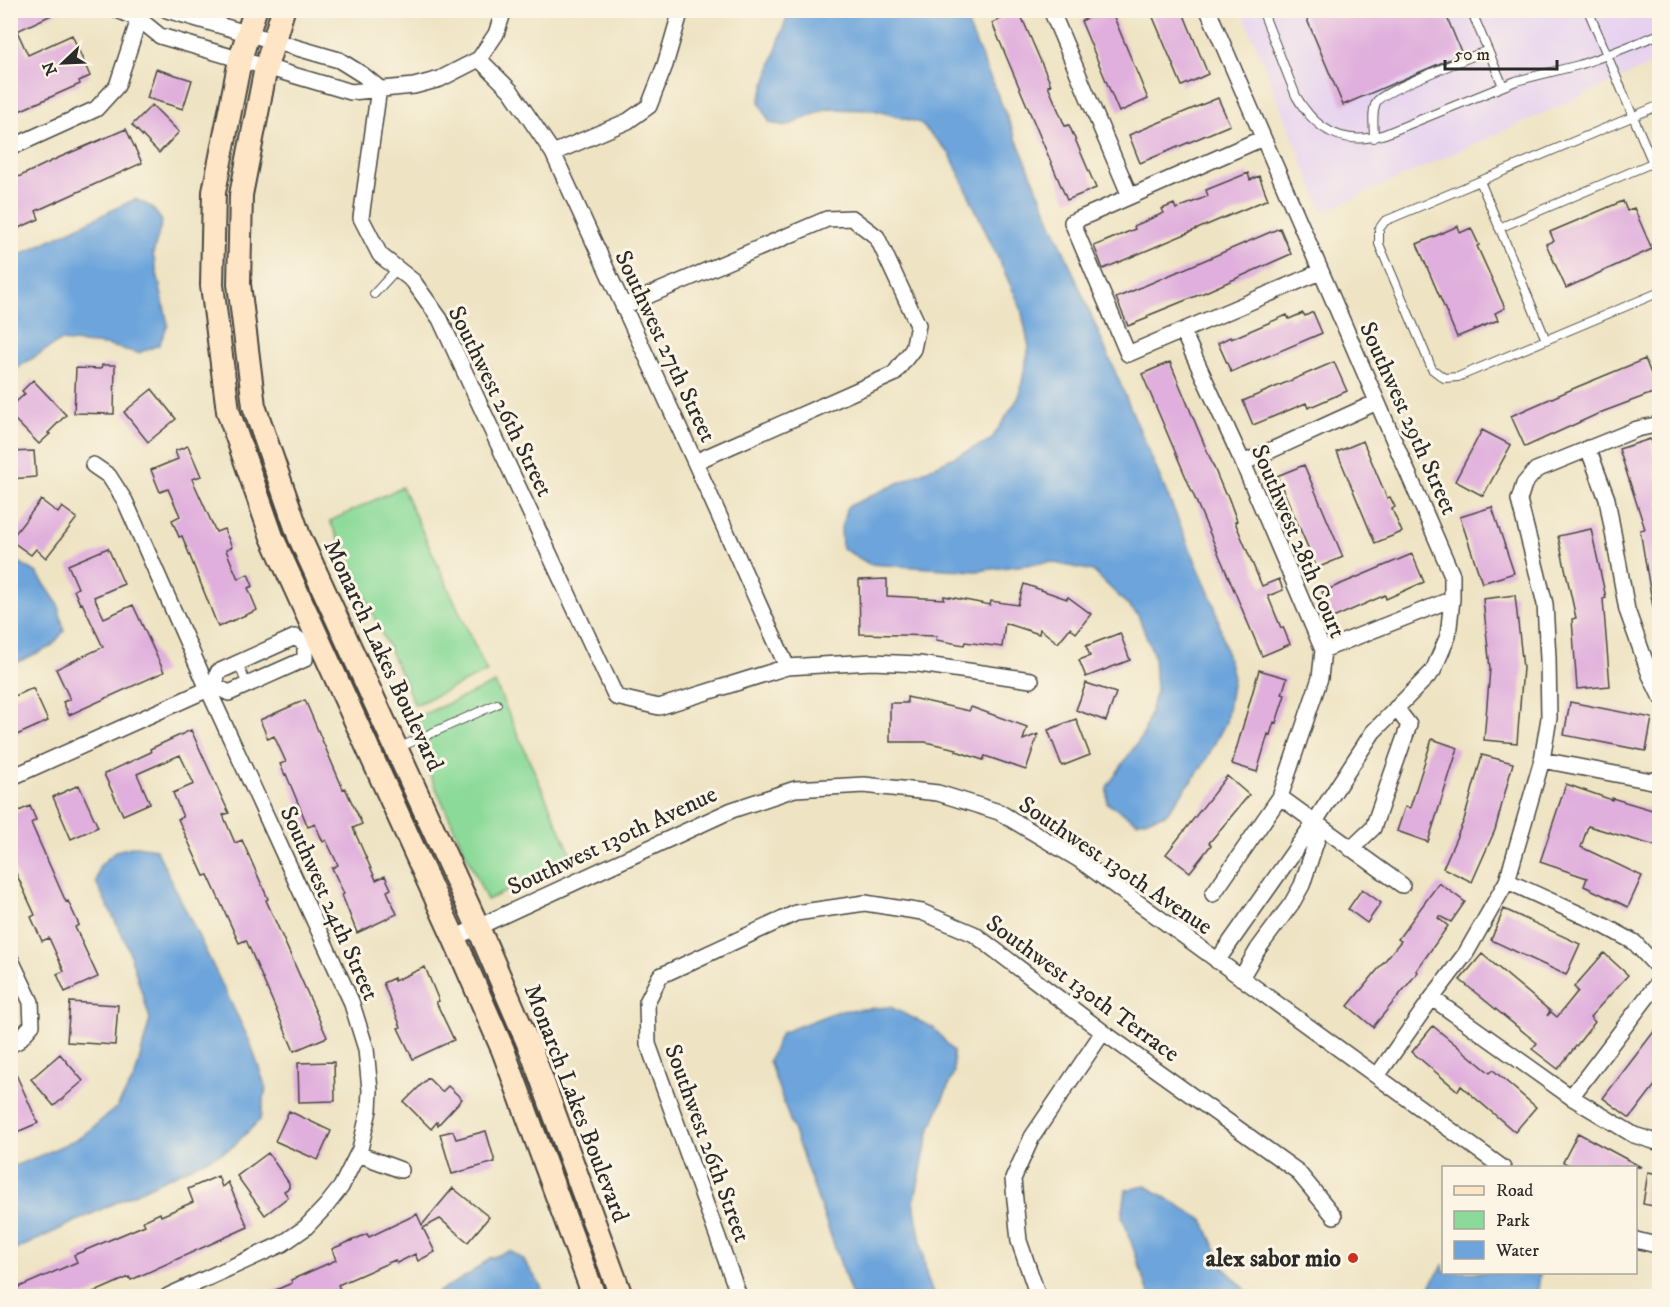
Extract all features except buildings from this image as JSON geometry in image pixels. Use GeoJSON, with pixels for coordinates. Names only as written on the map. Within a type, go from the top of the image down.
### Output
{"type":"FeatureCollection","features":[{"type":"Feature","properties":{"kind":"street"},"geometry":{"type":"LineString","coordinates":[[117,10],[139,19],[160,36],[351,92],[414,86],[440,80],[479,59],[496,34],[504,10]]}},
{"type":"Feature","properties":{"kind":"street"},"geometry":{"type":"LineString","coordinates":[[139,19],[162,10]]}},
{"type":"Feature","properties":{"kind":"street"},"geometry":{"type":"LineString","coordinates":[[167,10],[339,60],[379,88]]}},
{"type":"Feature","properties":{"kind":"street","name":"Monarch Lakes Boulevard"},"geometry":{"type":"LineString","coordinates":[[255,10],[240,60],[214,192],[212,285],[228,411],[272,537],[325,635],[396,749],[478,927],[531,1050],[621,1296]]}},
{"type":"Feature","properties":{"kind":"street","name":"Monarch Lakes Boulevard"},"geometry":{"type":"LineString","coordinates":[[283,10],[266,67],[241,195],[239,284],[254,406],[299,536],[325,635],[503,1050],[594,1296]]}},
{"type":"Feature","properties":{"kind":"street"},"geometry":{"type":"LineString","coordinates":[[554,153],[628,121],[649,106],[665,65],[681,10]]}},
{"type":"Feature","properties":{"kind":"street"},"geometry":{"type":"LineString","coordinates":[[1051,10],[1130,196]]}},
{"type":"Feature","properties":{"kind":"street","name":"Southwest 29th Street"},"geometry":{"type":"LineString","coordinates":[[1208,10],[1452,575],[1448,636],[1433,671],[1373,732],[1314,823],[1217,961]]}},
{"type":"Feature","properties":{"kind":"street"},"geometry":{"type":"LineString","coordinates":[[10,147],[96,109],[117,86],[139,19]]}},
{"type":"Feature","properties":{"kind":"street","name":"Southwest 27th Street"},"geometry":{"type":"LineString","coordinates":[[479,59],[511,91],[554,153],[786,667]]}},
{"type":"Feature","properties":{"kind":"street","name":"Southwest 26th Street"},"geometry":{"type":"LineString","coordinates":[[379,88],[361,219],[380,255],[413,281],[440,320],[616,698],[659,707],[786,667]]}},
{"type":"Feature","properties":{"kind":"street"},"geometry":{"type":"LineString","coordinates":[[1263,138],[1072,222],[1128,354],[1320,272]]}},
{"type":"Feature","properties":{"kind":"street"},"geometry":{"type":"LineString","coordinates":[[624,306],[827,219],[852,218],[877,237],[918,325],[913,349],[894,374],[695,462]]}},
{"type":"Feature","properties":{"kind":"street","name":"Southwest 28th Court"},"geometry":{"type":"LineString","coordinates":[[1183,332],[1323,650],[1320,678],[1280,797],[1213,894]]}},
{"type":"Feature","properties":{"kind":"street"},"geometry":{"type":"LineString","coordinates":[[1243,464],[1377,402]]}},
{"type":"Feature","properties":{"kind":"street"},"geometry":{"type":"LineString","coordinates":[[1377,1076],[1466,953],[1507,881],[1542,760],[1549,718],[1545,604],[1519,500],[1524,484],[1536,470],[1637,429],[1659,424]]}},
{"type":"Feature","properties":{"kind":"street"},"geometry":{"type":"LineString","coordinates":[[1588,448],[1607,498],[1627,610],[1659,696]]}},
{"type":"Feature","properties":{"kind":"street","name":"Southwest 24th Street"},"geometry":{"type":"LineString","coordinates":[[93,465],[109,476],[124,501],[211,687],[351,1001],[366,1049],[369,1110],[358,1154],[341,1187],[326,1206],[305,1228],[282,1245],[168,1296]]}},
{"type":"Feature","properties":{"kind":"street"},"geometry":{"type":"LineString","coordinates":[[1323,650],[1452,599]]}},
{"type":"Feature","properties":{"kind":"street"},"geometry":{"type":"LineString","coordinates":[[10,778],[211,687],[218,672],[295,637],[325,635]]}},
{"type":"Feature","properties":{"kind":"street"},"geometry":{"type":"LineString","coordinates":[[211,687],[229,693],[305,659],[325,635]]}},
{"type":"Feature","properties":{"kind":"street"},"geometry":{"type":"LineString","coordinates":[[786,667],[872,662],[919,664],[1030,680]]}},
{"type":"Feature","properties":{"kind":"street"},"geometry":{"type":"LineString","coordinates":[[1351,849],[1373,828],[1409,725],[1396,708]]}},
{"type":"Feature","properties":{"kind":"street"},"geometry":{"type":"LineString","coordinates":[[1542,760],[1652,781],[1659,778]]}},
{"type":"Feature","properties":{"kind":"street","name":"Southwest 130th Avenue"},"geometry":{"type":"LineString","coordinates":[[454,938],[732,810],[795,789],[864,785],[938,793],[999,812],[1078,859],[1502,1166]]}},
{"type":"Feature","properties":{"kind":"street"},"geometry":{"type":"LineString","coordinates":[[1280,797],[1402,885]]}},
{"type":"Feature","properties":{"kind":"street"},"geometry":{"type":"LineString","coordinates":[[1241,978],[1302,885],[1317,836],[1314,823]]}},
{"type":"Feature","properties":{"kind":"street"},"geometry":{"type":"LineString","coordinates":[[1507,881],[1599,922],[1634,942],[1659,970]]}},
{"type":"Feature","properties":{"kind":"street"},"geometry":{"type":"LineString","coordinates":[[1269,886],[1292,903]]}},
{"type":"Feature","properties":{"kind":"street","name":"Southwest 130th Terrace"},"geometry":{"type":"LineString","coordinates":[[646,1002],[660,976],[796,913],[865,903],[922,912],[974,934],[1103,1032],[1297,1171],[1334,1216]]}},
{"type":"Feature","properties":{"kind":"street"},"geometry":{"type":"LineString","coordinates":[[1250,914],[1272,931]]}},
{"type":"Feature","properties":{"kind":"street"},"geometry":{"type":"LineString","coordinates":[[10,958],[31,1002],[32,1025],[18,1041],[10,1045]]}},
{"type":"Feature","properties":{"kind":"street"},"geometry":{"type":"LineString","coordinates":[[1572,1097],[1659,980]]}},
{"type":"Feature","properties":{"kind":"street"},"geometry":{"type":"LineString","coordinates":[[1432,998],[1572,1097],[1634,1135],[1659,1143]]}},
{"type":"Feature","properties":{"kind":"street","name":"Southwest 26th Street"},"geometry":{"type":"LineString","coordinates":[[646,1002],[648,1044],[740,1296]]}},
{"type":"Feature","properties":{"kind":"street"},"geometry":{"type":"LineString","coordinates":[[1038,1296],[1019,1241],[1013,1179],[1032,1137],[1103,1032]]}},
{"type":"Feature","properties":{"kind":"street"},"geometry":{"type":"LineString","coordinates":[[358,1154],[401,1170]]}},
{"type":"Feature","properties":{"kind":"street"},"geometry":{"type":"LineString","coordinates":[[1637,1240],[1659,1246]]}},
{"type":"Feature","properties":{"kind":"lane"},"geometry":{"type":"LineString","coordinates":[[1262,10],[1296,96],[1310,117],[1338,135],[1359,140],[1374,138],[1503,86],[1579,65],[1659,34]]}},
{"type":"Feature","properties":{"kind":"lane"},"geometry":{"type":"LineString","coordinates":[[1471,10],[1503,86]]}},
{"type":"Feature","properties":{"kind":"lane"},"geometry":{"type":"LineString","coordinates":[[1588,10],[1659,180]]}},
{"type":"Feature","properties":{"kind":"lane"},"geometry":{"type":"LineString","coordinates":[[1374,138],[1374,111],[1378,100],[1488,50]]}},
{"type":"Feature","properties":{"kind":"lane"},"geometry":{"type":"LineString","coordinates":[[1659,105],[1385,221],[1379,229],[1379,244],[1432,369],[1444,378],[1458,377],[1659,292]]}},
{"type":"Feature","properties":{"kind":"lane"},"geometry":{"type":"LineString","coordinates":[[1499,228],[1653,163]]}},
{"type":"Feature","properties":{"kind":"lane"},"geometry":{"type":"LineString","coordinates":[[1480,181],[1546,340]]}},
{"type":"Feature","properties":{"kind":"lane"},"geometry":{"type":"LineString","coordinates":[[374,294],[397,269]]}},
{"type":"Feature","properties":{"kind":"lane"},"geometry":{"type":"LineString","coordinates":[[238,663],[248,685]]}},
{"type":"Feature","properties":{"kind":"lane"},"geometry":{"type":"LineString","coordinates":[[396,749],[497,704]]}},
{"type":"Feature","properties":{"kind":"shaded area"},"geometry":{"type":"Polygon","coordinates":[[[1242,11],[1659,11],[1659,61],[1323,212],[1242,11]]]}},
{"type":"Feature","properties":{"kind":"green space"},"geometry":{"type":"Polygon","coordinates":[[[402,487],[487,672],[415,705],[330,521],[402,487]]]}},
{"type":"Feature","properties":{"kind":"green space"},"geometry":{"type":"Polygon","coordinates":[[[495,683],[574,861],[487,900],[406,722],[495,683]]]}},
{"type":"Feature","properties":{"kind":"water"},"geometry":{"type":"Polygon","coordinates":[[[789,11],[962,11],[1215,607],[1233,678],[1226,722],[1202,767],[1166,814],[1137,822],[1107,803],[1107,787],[1144,733],[1156,691],[1154,656],[1138,615],[1093,571],[1050,562],[976,571],[869,564],[842,548],[841,528],[847,507],[991,440],[1019,397],[1029,347],[1021,308],[950,154],[920,123],[874,110],[827,109],[787,126],[770,123],[759,102],[789,11]]]}},
{"type":"Feature","properties":{"kind":"water"},"geometry":{"type":"Polygon","coordinates":[[[135,199],[152,207],[162,221],[153,254],[168,325],[159,345],[138,353],[106,345],[60,341],[11,374],[11,259],[135,199]]]}},
{"type":"Feature","properties":{"kind":"water"},"geometry":{"type":"Polygon","coordinates":[[[10,557],[37,573],[58,604],[64,631],[51,647],[11,665],[10,557]]]}},
{"type":"Feature","properties":{"kind":"water"},"geometry":{"type":"Polygon","coordinates":[[[136,846],[156,849],[250,1042],[266,1088],[260,1120],[231,1148],[11,1252],[11,1167],[81,1137],[117,1107],[135,1077],[150,1019],[127,945],[96,882],[99,867],[116,851],[136,846]]]}},
{"type":"Feature","properties":{"kind":"water"},"geometry":{"type":"Polygon","coordinates":[[[890,1007],[934,1028],[953,1051],[954,1072],[929,1132],[914,1203],[927,1278],[934,1296],[852,1296],[769,1061],[781,1033],[838,1011],[890,1007]]]}},
{"type":"Feature","properties":{"kind":"water"},"geometry":{"type":"Polygon","coordinates":[[[1146,1186],[1203,1220],[1225,1269],[1252,1296],[1150,1296],[1122,1216],[1126,1190],[1146,1186]]]}},
{"type":"Feature","properties":{"kind":"water"},"geometry":{"type":"Polygon","coordinates":[[[510,1251],[523,1259],[541,1286],[543,1296],[431,1296],[468,1275],[490,1258],[510,1251]]]}},
{"type":"Feature","properties":{"kind":"water"},"geometry":{"type":"Polygon","coordinates":[[[1442,1267],[1442,1274],[1540,1274],[1538,1291],[1528,1296],[1424,1296],[1442,1267]]]}},
{"type":"Feature","properties":{"kind":"place","name":"alex sabor mio"},"geometry":{"type":"Point","coordinates":[1353,1258]}}]}
